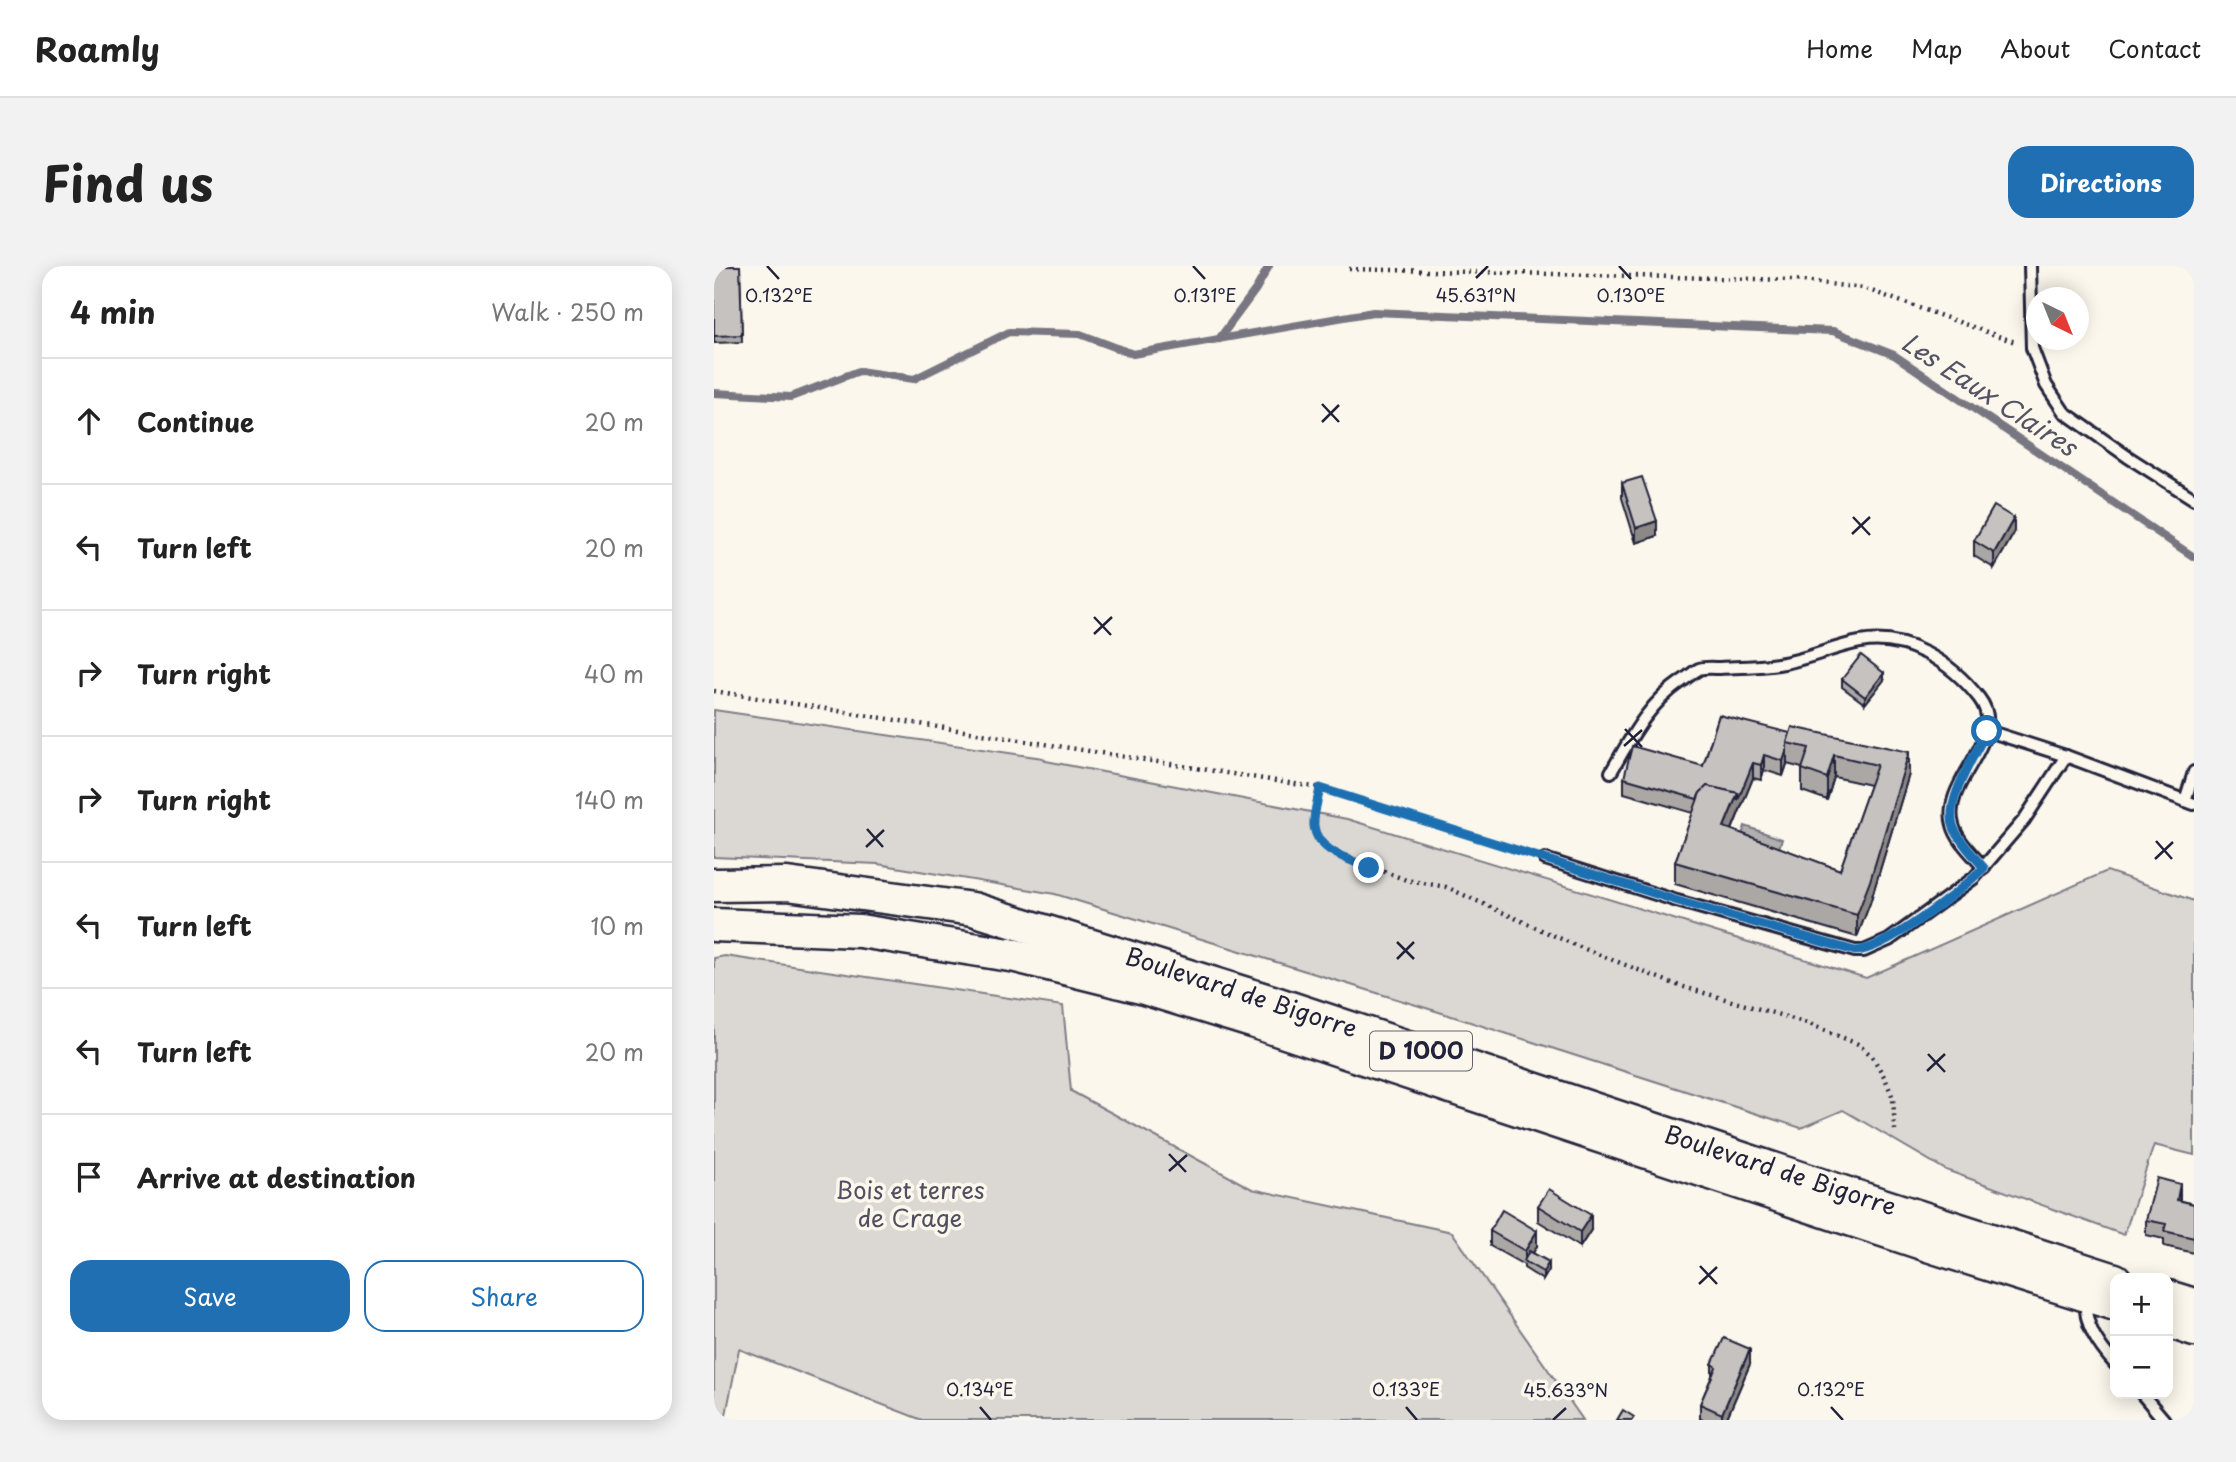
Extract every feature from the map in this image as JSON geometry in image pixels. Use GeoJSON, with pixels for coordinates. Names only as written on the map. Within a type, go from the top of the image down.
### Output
{"type":"FeatureCollection","features":[{"type":"Feature","properties":{"kind":"main road","name":"Boulevard de Bigorre"},"geometry":{"type":"LineString","coordinates":[[714,886],[787,884],[973,909],[1272,1002],[2110,1278]]}},
{"type":"Feature","properties":{"kind":"main road","name":"Boulevard de Bigorre"},"geometry":{"type":"LineString","coordinates":[[714,925],[860,931],[1016,956],[1141,987],[2101,1300]]}},
{"type":"Feature","properties":{"kind":"main road"},"geometry":{"type":"LineString","coordinates":[[2173,1299],[2194,1306]]}},
{"type":"Feature","properties":{"kind":"main road"},"geometry":{"type":"LineString","coordinates":[[2173,1323],[2194,1330]]}},
{"type":"Feature","properties":{"kind":"lane"},"geometry":{"type":"LineString","coordinates":[[2031,266],[2031,287]]}},
{"type":"Feature","properties":{"kind":"lane"},"geometry":{"type":"LineString","coordinates":[[2033,350],[2046,385],[2064,412],[2194,499]]}},
{"type":"Feature","properties":{"kind":"lane"},"geometry":{"type":"LineString","coordinates":[[1611,772],[1653,705],[1700,669],[1779,664],[1858,642],[1882,639],[1908,645],[1947,665],[1984,706],[1988,717],[1987,731],[1952,809],[1953,825],[1984,868]]}},
{"type":"Feature","properties":{"kind":"lane"},"geometry":{"type":"LineString","coordinates":[[1987,731],[2066,756],[2190,803],[2194,772]]}},
{"type":"Feature","properties":{"kind":"lane"},"geometry":{"type":"LineString","coordinates":[[1545,859],[1678,901],[1855,951],[1875,947],[1889,940],[1984,868],[2024,820],[2066,756]]}},
{"type":"Feature","properties":{"kind":"lane"},"geometry":{"type":"LineString","coordinates":[[2101,1300],[2085,1308],[2091,1330],[2110,1358]]}},
{"type":"Feature","properties":{"kind":"lane"},"geometry":{"type":"LineString","coordinates":[[2146,1399],[2164,1420]]}},
{"type":"Feature","properties":{"kind":"path"},"geometry":{"type":"LineString","coordinates":[[1349,269],[1794,280],[1863,288],[2026,346]]}},
{"type":"Feature","properties":{"kind":"path"},"geometry":{"type":"LineString","coordinates":[[714,691],[1320,788],[1545,859]]}},
{"type":"Feature","properties":{"kind":"path"},"geometry":{"type":"LineString","coordinates":[[1320,788],[1314,825],[1317,835],[1329,850],[1405,880],[1446,887],[1577,946],[1677,985],[1807,1023],[1858,1044],[1872,1056],[1885,1077],[1893,1098],[1895,1130]]}},
{"type":"Feature","properties":{"kind":"green space"},"geometry":{"type":"Polygon","coordinates":[[[714,710],[1043,758],[1046,761],[1347,819],[1866,978],[2107,871],[2194,901],[2194,1155],[2154,1145],[2124,1235],[1946,1170],[1843,1110],[1801,1128],[1439,1012],[1055,894],[878,864],[714,857],[714,710]]]}},
{"type":"Feature","properties":{"kind":"green space","name":"Bois et terres de Crage"},"geometry":{"type":"Polygon","coordinates":[[[725,956],[1063,1006],[1071,1091],[1252,1189],[1452,1232],[1583,1420],[922,1420],[739,1349],[725,1420],[714,1420],[714,958],[725,956]]]}},
{"type":"Feature","properties":{"kind":"shaded area"},"geometry":{"type":"Polygon","coordinates":[[[1745,826],[1782,839],[1776,857],[1739,844],[1745,826]]]}},
{"type":"Feature","properties":{"kind":"building"},"geometry":{"type":"Polygon","coordinates":[[[714,266],[740,266],[742,335],[714,336],[714,266]]]}},
{"type":"Feature","properties":{"kind":"building"},"geometry":{"type":"Polygon","coordinates":[[[1642,477],[1657,521],[1636,528],[1622,483],[1642,477]]]}},
{"type":"Feature","properties":{"kind":"building"},"geometry":{"type":"Polygon","coordinates":[[[1994,506],[2014,518],[1994,553],[1974,541],[1994,506]]]}},
{"type":"Feature","properties":{"kind":"building"},"geometry":{"type":"Polygon","coordinates":[[[1861,655],[1884,673],[1865,697],[1842,679],[1861,655]]]}},
{"type":"Feature","properties":{"kind":"building"},"geometry":{"type":"Polygon","coordinates":[[[1719,715],[1790,733],[1783,761],[1764,755],[1761,765],[1753,763],[1738,800],[1738,793],[1707,786],[1697,799],[1624,778],[1632,746],[1703,766],[1719,715]]]}},
{"type":"Feature","properties":{"kind":"building"},"geometry":{"type":"Polygon","coordinates":[[[1792,727],[1909,752],[1857,915],[1675,862],[1700,793],[1707,786],[1738,793],[1724,827],[1840,870],[1877,765],[1834,755],[1827,778],[1802,769],[1809,748],[1787,743],[1792,727]]]}},
{"type":"Feature","properties":{"kind":"building"},"geometry":{"type":"Polygon","coordinates":[[[2157,1178],[2180,1184],[2177,1200],[2194,1204],[2194,1238],[2164,1231],[2166,1224],[2146,1220],[2157,1178]]]}},
{"type":"Feature","properties":{"kind":"building"},"geometry":{"type":"Polygon","coordinates":[[[1549,1189],[1591,1215],[1580,1232],[1538,1206],[1549,1189]]]}},
{"type":"Feature","properties":{"kind":"building"},"geometry":{"type":"Polygon","coordinates":[[[1502,1210],[1537,1231],[1525,1251],[1490,1231],[1502,1210]]]}},
{"type":"Feature","properties":{"kind":"building"},"geometry":{"type":"Polygon","coordinates":[[[1529,1251],[1549,1262],[1543,1272],[1524,1261],[1529,1251]]]}},
{"type":"Feature","properties":{"kind":"building"},"geometry":{"type":"Polygon","coordinates":[[[1724,1338],[1750,1349],[1722,1414],[1700,1404],[1716,1367],[1712,1364],[1724,1338]]]}},
{"type":"Feature","properties":{"kind":"building"},"geometry":{"type":"Polygon","coordinates":[[[1623,1410],[1634,1417],[1632,1420],[1617,1420],[1623,1410]]]}},
{"type":"Feature","properties":{"kind":"waterway"},"geometry":{"type":"LineString","coordinates":[[1219,339],[1256,289],[1269,266]]}},
{"type":"Feature","properties":{"kind":"waterway","name":"Les Eaux Claires"},"geometry":{"type":"LineString","coordinates":[[714,393],[791,397],[859,371],[914,379],[1009,332],[1080,334],[1133,354],[1373,312],[1833,331],[1894,355],[2194,557]]}},
{"type":"Feature","properties":{"kind":"route"},"geometry":{"type":"LineString","coordinates":[[1369,868],[1329,850],[1317,835],[1314,825],[1320,788],[1678,901],[1855,951],[1864,951],[1889,940],[1984,868],[1953,825],[1952,809],[1971,761],[1987,731]]}}]}
